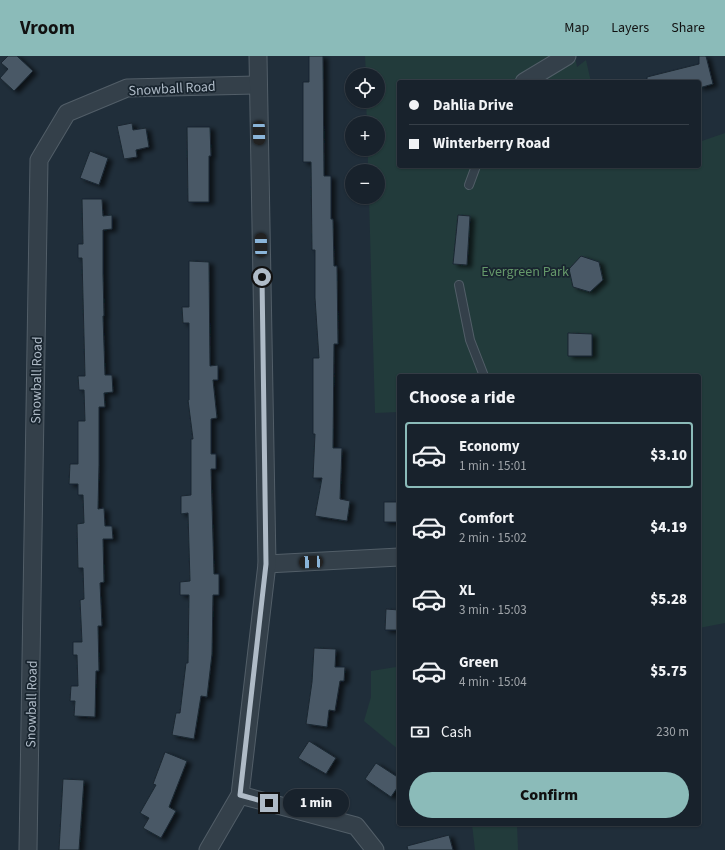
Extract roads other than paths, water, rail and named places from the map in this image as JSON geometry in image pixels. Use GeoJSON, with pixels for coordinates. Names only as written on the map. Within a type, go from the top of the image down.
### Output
{"type":"FeatureCollection","features":[{"type":"Feature","properties":{"kind":"street"},"geometry":{"type":"LineString","coordinates":[[208,850],[240,795],[266,564],[258,56]]}},
{"type":"Feature","properties":{"kind":"street"},"geometry":{"type":"LineString","coordinates":[[527,80],[567,56]]}},
{"type":"Feature","properties":{"kind":"street","name":"Snowball Road"},"geometry":{"type":"LineString","coordinates":[[28,850],[40,160],[67,114],[127,88],[258,85]]}},
{"type":"Feature","properties":{"kind":"street"},"geometry":{"type":"LineString","coordinates":[[266,564],[397,557]]}},
{"type":"Feature","properties":{"kind":"street"},"geometry":{"type":"LineString","coordinates":[[240,795],[356,826],[375,850]]}},
{"type":"Feature","properties":{"kind":"lane"},"geometry":{"type":"LineString","coordinates":[[469,185],[475,168]]}},
{"type":"Feature","properties":{"kind":"lane"},"geometry":{"type":"LineString","coordinates":[[459,285],[470,340],[483,374]]}},
{"type":"Feature","properties":{"kind":"park label","name":"Evergreen Park"},"geometry":{"type":"Point","coordinates":[525,271]}}]}
